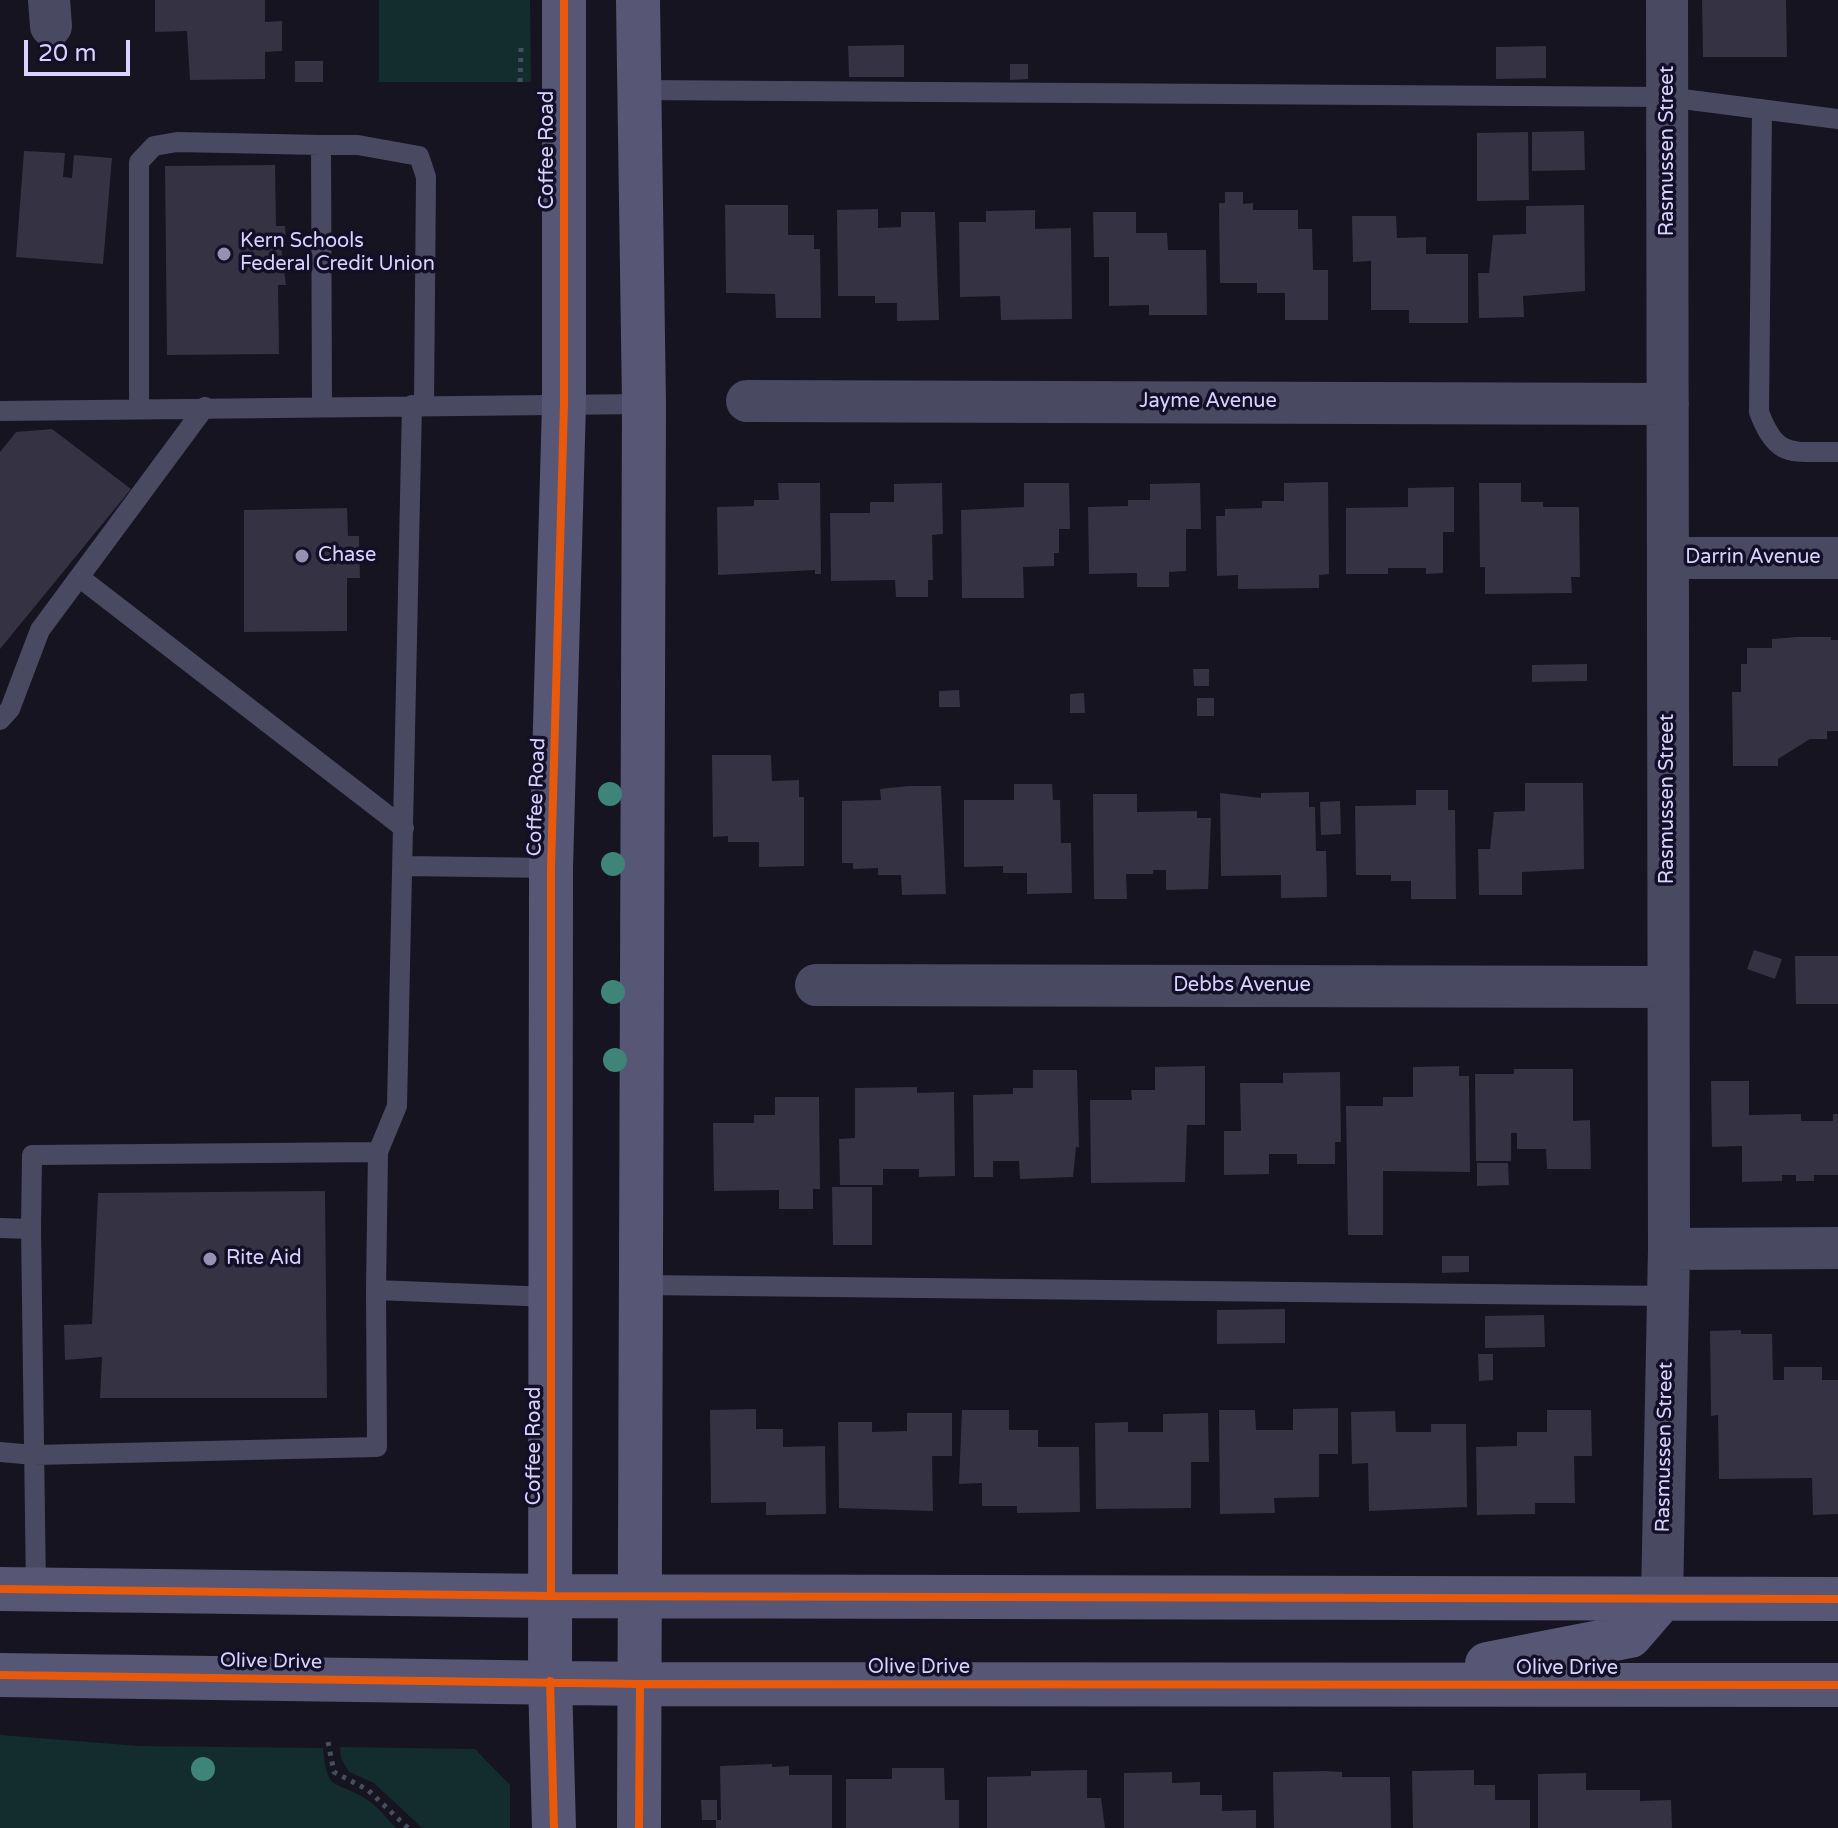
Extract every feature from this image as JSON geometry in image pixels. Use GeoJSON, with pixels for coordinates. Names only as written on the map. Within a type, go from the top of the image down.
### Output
{"type":"FeatureCollection","features":[{"type":"Feature","properties":{"kind":"main road","name":"Coffee Road"},"geometry":{"type":"LineString","coordinates":[[554,1828],[550,1681],[551,868],[564,404],[564,0]]}},
{"type":"Feature","properties":{"kind":"main road"},"geometry":{"type":"LineString","coordinates":[[638,0],[644,404],[639,1828]]}},
{"type":"Feature","properties":{"kind":"main road"},"geometry":{"type":"LineString","coordinates":[[18,1589],[551,1596],[1838,1599]]}},
{"type":"Feature","properties":{"kind":"main road"},"geometry":{"type":"LineString","coordinates":[[1378,1684],[1630,1636],[1662,1599]]}},
{"type":"Feature","properties":{"kind":"main road","name":"Olive Drive"},"geometry":{"type":"LineString","coordinates":[[0,1675],[640,1684],[1838,1685]]}},
{"type":"Feature","properties":{"kind":"street","name":"Rasmussen Street"},"geometry":{"type":"LineString","coordinates":[[1662,1599],[1669,1249],[1667,0]]}},
{"type":"Feature","properties":{"kind":"street","name":"Jayme Avenue"},"geometry":{"type":"LineString","coordinates":[[747,401],[1668,404]]}},
{"type":"Feature","properties":{"kind":"street","name":"Darrin Avenue"},"geometry":{"type":"LineString","coordinates":[[1668,558],[1838,558]]}},
{"type":"Feature","properties":{"kind":"street","name":"Debbs Avenue"},"geometry":{"type":"LineString","coordinates":[[816,985],[1668,987]]}},
{"type":"Feature","properties":{"kind":"street"},"geometry":{"type":"LineString","coordinates":[[1669,1249],[1838,1248]]}},
{"type":"Feature","properties":{"kind":"lane"},"geometry":{"type":"LineString","coordinates":[[639,90],[1667,97],[1838,119]]}},
{"type":"Feature","properties":{"kind":"lane"},"geometry":{"type":"LineString","coordinates":[[1762,109],[1759,412],[1769,438],[1788,451],[1838,452]]}},
{"type":"Feature","properties":{"kind":"lane"},"geometry":{"type":"LineString","coordinates":[[0,1452],[34,1455],[377,1447],[378,1152],[397,1106],[426,177],[419,156],[358,145],[177,142],[154,146],[139,162],[139,408]]}},
{"type":"Feature","properties":{"kind":"lane"},"geometry":{"type":"LineString","coordinates":[[321,145],[322,406]]}},
{"type":"Feature","properties":{"kind":"lane"},"geometry":{"type":"LineString","coordinates":[[0,411],[644,404]]}},
{"type":"Feature","properties":{"kind":"lane"},"geometry":{"type":"LineString","coordinates":[[0,720],[10,709],[40,630],[205,407]]}},
{"type":"Feature","properties":{"kind":"lane"},"geometry":{"type":"LineString","coordinates":[[79,577],[404,828]]}},
{"type":"Feature","properties":{"kind":"lane"},"geometry":{"type":"LineString","coordinates":[[403,866],[551,868]]}},
{"type":"Feature","properties":{"kind":"lane"},"geometry":{"type":"LineString","coordinates":[[18,1589],[34,1455],[32,1155],[378,1152]]}},
{"type":"Feature","properties":{"kind":"lane"},"geometry":{"type":"LineString","coordinates":[[0,1228],[31,1229]]}},
{"type":"Feature","properties":{"kind":"lane"},"geometry":{"type":"LineString","coordinates":[[641,1285],[1668,1296]]}},
{"type":"Feature","properties":{"kind":"lane"},"geometry":{"type":"LineString","coordinates":[[376,1290],[551,1297]]}},
{"type":"Feature","properties":{"kind":"path"},"geometry":{"type":"LineString","coordinates":[[328,1742],[334,1772],[368,1790],[408,1828]]}},
{"type":"Feature","properties":{"kind":"green space"},"geometry":{"type":"Polygon","coordinates":[[[379,0],[530,0],[531,82],[379,82],[379,0]]]}},
{"type":"Feature","properties":{"kind":"green space"},"geometry":{"type":"Polygon","coordinates":[[[0,1735],[139,1746],[323,1748],[327,1772],[334,1783],[368,1800],[396,1828],[0,1828],[0,1735]]]}},
{"type":"Feature","properties":{"kind":"green space"},"geometry":{"type":"Polygon","coordinates":[[[340,1747],[475,1749],[510,1785],[510,1828],[422,1828],[374,1783],[349,1772],[341,1758],[340,1747]]]}},
{"type":"Feature","properties":{"kind":"building"},"geometry":{"type":"Polygon","coordinates":[[[155,0],[265,0],[265,22],[282,21],[282,51],[265,52],[265,79],[190,80],[187,31],[155,32],[155,0]]]}},
{"type":"Feature","properties":{"kind":"building"},"geometry":{"type":"Polygon","coordinates":[[[1702,0],[1786,0],[1787,57],[1703,57],[1702,0]]]}},
{"type":"Feature","properties":{"kind":"building"},"geometry":{"type":"Polygon","coordinates":[[[904,45],[904,77],[849,77],[848,46],[904,45]]]}},
{"type":"Feature","properties":{"kind":"building"},"geometry":{"type":"Polygon","coordinates":[[[1546,46],[1546,78],[1496,79],[1496,47],[1546,46]]]}},
{"type":"Feature","properties":{"kind":"building"},"geometry":{"type":"Polygon","coordinates":[[[295,61],[323,61],[323,82],[295,82],[295,61]]]}},
{"type":"Feature","properties":{"kind":"building"},"geometry":{"type":"Polygon","coordinates":[[[1010,64],[1028,64],[1028,79],[1010,80],[1010,64]]]}},
{"type":"Feature","properties":{"kind":"building"},"geometry":{"type":"Polygon","coordinates":[[[1584,131],[1585,170],[1532,171],[1532,132],[1584,131]]]}},
{"type":"Feature","properties":{"kind":"building"},"geometry":{"type":"Polygon","coordinates":[[[1528,132],[1529,200],[1477,201],[1477,133],[1528,132]]]}},
{"type":"Feature","properties":{"kind":"building"},"geometry":{"type":"Polygon","coordinates":[[[24,151],[65,153],[63,177],[72,178],[74,155],[112,158],[103,264],[16,257],[24,151]]]}},
{"type":"Feature","properties":{"kind":"building","name":"Kern Schools Federal Credit Union"},"geometry":{"type":"Polygon","coordinates":[[[275,165],[276,226],[285,226],[286,245],[281,245],[286,285],[278,285],[279,354],[167,355],[165,166],[275,165]]]}},
{"type":"Feature","properties":{"kind":"building"},"geometry":{"type":"Polygon","coordinates":[[[1225,192],[1243,192],[1243,204],[1253,203],[1253,210],[1298,210],[1298,229],[1312,229],[1313,270],[1328,270],[1328,320],[1285,320],[1285,293],[1257,293],[1257,283],[1220,283],[1219,203],[1225,203],[1225,192]]]}},
{"type":"Feature","properties":{"kind":"building"},"geometry":{"type":"Polygon","coordinates":[[[725,205],[788,205],[788,235],[814,235],[814,249],[820,249],[821,318],[776,318],[775,294],[726,293],[725,205]]]}},
{"type":"Feature","properties":{"kind":"building"},"geometry":{"type":"Polygon","coordinates":[[[1584,205],[1585,291],[1523,296],[1524,317],[1479,318],[1478,273],[1489,273],[1493,235],[1526,234],[1526,206],[1584,205]]]}},
{"type":"Feature","properties":{"kind":"building"},"geometry":{"type":"Polygon","coordinates":[[[878,209],[878,228],[901,227],[901,212],[935,212],[939,320],[897,321],[897,303],[875,303],[875,296],[838,296],[837,210],[878,209]]]}},
{"type":"Feature","properties":{"kind":"building"},"geometry":{"type":"Polygon","coordinates":[[[1035,210],[1035,229],[1071,228],[1072,319],[1001,320],[1000,296],[960,297],[959,222],[986,222],[986,211],[1035,210]]]}},
{"type":"Feature","properties":{"kind":"building"},"geometry":{"type":"Polygon","coordinates":[[[1093,212],[1136,212],[1136,233],[1167,233],[1168,250],[1206,250],[1207,315],[1149,315],[1149,305],[1109,306],[1109,257],[1094,257],[1093,212]]]}},
{"type":"Feature","properties":{"kind":"building"},"geometry":{"type":"Polygon","coordinates":[[[1352,216],[1396,216],[1397,238],[1426,237],[1426,254],[1468,254],[1468,323],[1409,323],[1409,310],[1371,310],[1371,261],[1353,262],[1352,216]]]}},
{"type":"Feature","properties":{"kind":"building"},"geometry":{"type":"Polygon","coordinates":[[[52,429],[131,489],[0,649],[0,452],[16,432],[52,429]]]}},
{"type":"Feature","properties":{"kind":"building"},"geometry":{"type":"Polygon","coordinates":[[[1328,482],[1329,574],[1319,575],[1319,588],[1238,589],[1238,575],[1217,576],[1216,516],[1225,516],[1225,509],[1262,508],[1262,501],[1284,501],[1284,483],[1328,482]]]}},
{"type":"Feature","properties":{"kind":"building"},"geometry":{"type":"Polygon","coordinates":[[[778,483],[820,483],[821,574],[815,574],[815,570],[718,575],[717,507],[754,506],[754,500],[779,500],[778,483]]]}},
{"type":"Feature","properties":{"kind":"building"},"geometry":{"type":"Polygon","coordinates":[[[942,483],[943,534],[932,535],[933,580],[928,580],[928,597],[896,597],[895,580],[831,581],[830,513],[870,513],[870,502],[894,502],[894,484],[942,483]]]}},
{"type":"Feature","properties":{"kind":"building"},"geometry":{"type":"Polygon","coordinates":[[[1024,483],[1069,483],[1070,529],[1059,529],[1059,553],[1054,553],[1054,566],[1023,567],[1024,598],[962,598],[961,510],[1024,507],[1024,483]]]}},
{"type":"Feature","properties":{"kind":"building"},"geometry":{"type":"Polygon","coordinates":[[[1200,483],[1201,529],[1186,529],[1186,571],[1169,572],[1169,587],[1137,587],[1137,573],[1089,574],[1088,507],[1128,506],[1128,500],[1150,500],[1150,484],[1200,483]]]}},
{"type":"Feature","properties":{"kind":"building"},"geometry":{"type":"Polygon","coordinates":[[[1479,483],[1521,483],[1521,502],[1543,502],[1543,507],[1579,507],[1580,577],[1571,577],[1572,593],[1485,594],[1485,567],[1480,567],[1479,483]]]}},
{"type":"Feature","properties":{"kind":"building"},"geometry":{"type":"Polygon","coordinates":[[[1454,487],[1454,532],[1443,532],[1443,573],[1426,574],[1426,568],[1388,568],[1388,574],[1346,574],[1346,508],[1408,507],[1408,488],[1454,487]]]}},
{"type":"Feature","properties":{"kind":"building","name":"Chase"},"geometry":{"type":"Polygon","coordinates":[[[347,508],[348,536],[359,536],[360,578],[347,578],[347,631],[244,632],[244,510],[347,508]]]}},
{"type":"Feature","properties":{"kind":"building"},"geometry":{"type":"Polygon","coordinates":[[[1831,637],[1831,640],[1838,640],[1838,731],[1827,731],[1827,739],[1810,739],[1778,759],[1778,766],[1733,766],[1732,692],[1741,692],[1741,664],[1747,664],[1747,648],[1772,648],[1772,639],[1831,637]]]}},
{"type":"Feature","properties":{"kind":"building"},"geometry":{"type":"Polygon","coordinates":[[[1587,664],[1587,681],[1532,682],[1532,665],[1587,664]]]}},
{"type":"Feature","properties":{"kind":"building"},"geometry":{"type":"Polygon","coordinates":[[[1193,669],[1209,669],[1209,686],[1194,686],[1193,669]]]}},
{"type":"Feature","properties":{"kind":"building"},"geometry":{"type":"Polygon","coordinates":[[[959,690],[960,707],[939,707],[939,691],[959,690]]]}},
{"type":"Feature","properties":{"kind":"building"},"geometry":{"type":"Polygon","coordinates":[[[1084,693],[1085,713],[1070,713],[1070,694],[1084,693]]]}},
{"type":"Feature","properties":{"kind":"building"},"geometry":{"type":"Polygon","coordinates":[[[1197,698],[1214,698],[1214,716],[1197,716],[1197,698]]]}},
{"type":"Feature","properties":{"kind":"building"},"geometry":{"type":"Polygon","coordinates":[[[712,755],[771,755],[772,781],[799,780],[799,797],[804,797],[804,866],[759,867],[759,842],[728,842],[728,836],[713,837],[712,755]]]}},
{"type":"Feature","properties":{"kind":"building"},"geometry":{"type":"Polygon","coordinates":[[[1525,783],[1583,783],[1584,869],[1522,872],[1522,895],[1479,895],[1478,849],[1490,849],[1494,812],[1525,811],[1525,783]]]}},
{"type":"Feature","properties":{"kind":"building"},"geometry":{"type":"Polygon","coordinates":[[[1014,784],[1052,784],[1053,800],[1060,800],[1061,843],[1071,843],[1072,893],[1027,894],[1027,873],[1003,873],[1003,866],[964,867],[964,800],[1014,800],[1014,784]]]}},
{"type":"Feature","properties":{"kind":"building"},"geometry":{"type":"Polygon","coordinates":[[[941,786],[946,894],[902,895],[901,875],[878,875],[878,868],[853,869],[853,863],[842,863],[842,801],[881,800],[880,789],[941,786]]]}},
{"type":"Feature","properties":{"kind":"building"},"geometry":{"type":"Polygon","coordinates":[[[1416,790],[1448,790],[1448,810],[1455,810],[1456,899],[1411,899],[1411,881],[1391,881],[1391,875],[1356,875],[1355,806],[1416,805],[1416,790]]]}},
{"type":"Feature","properties":{"kind":"building"},"geometry":{"type":"Polygon","coordinates":[[[1309,792],[1309,807],[1315,807],[1316,851],[1326,851],[1327,897],[1281,898],[1281,875],[1221,876],[1220,793],[1261,798],[1261,793],[1309,792]]]}},
{"type":"Feature","properties":{"kind":"building"},"geometry":{"type":"Polygon","coordinates":[[[1093,794],[1137,794],[1137,812],[1197,811],[1197,818],[1211,818],[1208,889],[1166,890],[1166,870],[1153,870],[1153,874],[1126,874],[1127,899],[1094,899],[1093,794]]]}},
{"type":"Feature","properties":{"kind":"building"},"geometry":{"type":"Polygon","coordinates":[[[1340,801],[1341,834],[1321,835],[1320,802],[1340,801]]]}},
{"type":"Feature","properties":{"kind":"building"},"geometry":{"type":"Polygon","coordinates":[[[1754,950],[1782,959],[1775,979],[1747,969],[1754,950]]]}},
{"type":"Feature","properties":{"kind":"building"},"geometry":{"type":"Polygon","coordinates":[[[1795,956],[1838,956],[1838,1004],[1796,1004],[1795,956]]]}},
{"type":"Feature","properties":{"kind":"building"},"geometry":{"type":"Polygon","coordinates":[[[1205,1066],[1205,1125],[1187,1125],[1185,1182],[1091,1183],[1090,1100],[1132,1100],[1131,1090],[1155,1090],[1155,1067],[1205,1066]]]}},
{"type":"Feature","properties":{"kind":"building"},"geometry":{"type":"Polygon","coordinates":[[[1459,1066],[1459,1076],[1469,1076],[1470,1172],[1383,1171],[1383,1235],[1348,1235],[1346,1106],[1383,1106],[1383,1097],[1413,1097],[1413,1067],[1459,1066]]]}},
{"type":"Feature","properties":{"kind":"building"},"geometry":{"type":"Polygon","coordinates":[[[1514,1069],[1573,1069],[1573,1121],[1590,1120],[1591,1169],[1547,1169],[1546,1149],[1517,1149],[1517,1133],[1511,1133],[1511,1161],[1476,1161],[1475,1074],[1514,1074],[1514,1069]]]}},
{"type":"Feature","properties":{"kind":"building"},"geometry":{"type":"Polygon","coordinates":[[[1033,1070],[1077,1070],[1079,1147],[1076,1147],[1073,1177],[1020,1179],[1019,1161],[993,1161],[993,1177],[974,1177],[973,1095],[1013,1094],[1013,1088],[1033,1088],[1033,1070]]]}},
{"type":"Feature","properties":{"kind":"building"},"geometry":{"type":"Polygon","coordinates":[[[1340,1072],[1341,1142],[1335,1142],[1335,1164],[1297,1164],[1297,1154],[1269,1154],[1269,1174],[1224,1175],[1224,1131],[1241,1131],[1240,1083],[1283,1083],[1283,1073],[1340,1072]]]}},
{"type":"Feature","properties":{"kind":"building"},"geometry":{"type":"Polygon","coordinates":[[[1711,1081],[1749,1081],[1749,1115],[1801,1114],[1801,1121],[1833,1121],[1833,1114],[1838,1114],[1838,1175],[1814,1175],[1814,1181],[1796,1181],[1796,1175],[1782,1175],[1782,1181],[1742,1182],[1742,1146],[1712,1147],[1711,1081]]]}},
{"type":"Feature","properties":{"kind":"building"},"geometry":{"type":"Polygon","coordinates":[[[917,1087],[917,1093],[954,1092],[955,1176],[919,1177],[919,1169],[883,1169],[883,1185],[840,1185],[839,1139],[855,1138],[855,1088],[917,1087]]]}},
{"type":"Feature","properties":{"kind":"building"},"geometry":{"type":"Polygon","coordinates":[[[775,1097],[819,1097],[820,1189],[813,1189],[813,1209],[779,1209],[779,1190],[714,1191],[713,1123],[754,1123],[754,1115],[775,1115],[775,1097]]]}},
{"type":"Feature","properties":{"kind":"building"},"geometry":{"type":"Polygon","coordinates":[[[1477,1163],[1508,1163],[1509,1185],[1477,1186],[1477,1163]]]}},
{"type":"Feature","properties":{"kind":"building"},"geometry":{"type":"Polygon","coordinates":[[[832,1187],[872,1187],[872,1245],[833,1245],[832,1187]]]}},
{"type":"Feature","properties":{"kind":"building","name":"Rite Aid"},"geometry":{"type":"Polygon","coordinates":[[[325,1191],[327,1398],[100,1398],[102,1357],[65,1360],[64,1325],[92,1324],[98,1193],[325,1191]]]}},
{"type":"Feature","properties":{"kind":"building"},"geometry":{"type":"Polygon","coordinates":[[[1442,1256],[1469,1256],[1469,1272],[1442,1273],[1442,1256]]]}},
{"type":"Feature","properties":{"kind":"building"},"geometry":{"type":"Polygon","coordinates":[[[1285,1309],[1285,1343],[1217,1344],[1217,1310],[1285,1309]]]}},
{"type":"Feature","properties":{"kind":"building"},"geometry":{"type":"Polygon","coordinates":[[[1544,1315],[1545,1347],[1485,1348],[1485,1316],[1544,1315]]]}},
{"type":"Feature","properties":{"kind":"building"},"geometry":{"type":"Polygon","coordinates":[[[1741,1330],[1741,1334],[1772,1334],[1773,1380],[1784,1380],[1784,1367],[1822,1367],[1822,1380],[1838,1380],[1838,1514],[1813,1515],[1812,1478],[1719,1479],[1718,1415],[1711,1416],[1710,1331],[1741,1330]]]}},
{"type":"Feature","properties":{"kind":"building"},"geometry":{"type":"Polygon","coordinates":[[[1478,1354],[1493,1354],[1493,1380],[1479,1381],[1478,1354]]]}},
{"type":"Feature","properties":{"kind":"building"},"geometry":{"type":"Polygon","coordinates":[[[1338,1408],[1338,1454],[1319,1454],[1319,1497],[1274,1498],[1275,1513],[1220,1514],[1219,1410],[1255,1410],[1256,1430],[1293,1430],[1293,1409],[1338,1408]]]}},
{"type":"Feature","properties":{"kind":"building"},"geometry":{"type":"Polygon","coordinates":[[[756,1409],[756,1429],[783,1429],[783,1447],[825,1446],[826,1514],[766,1515],[766,1502],[711,1503],[710,1410],[756,1409]]]}},
{"type":"Feature","properties":{"kind":"building"},"geometry":{"type":"Polygon","coordinates":[[[962,1410],[1009,1410],[1009,1430],[1038,1430],[1038,1447],[1079,1447],[1080,1512],[1017,1513],[1017,1506],[982,1506],[982,1483],[959,1484],[962,1410]]]}},
{"type":"Feature","properties":{"kind":"building"},"geometry":{"type":"Polygon","coordinates":[[[1547,1410],[1591,1410],[1592,1456],[1574,1456],[1575,1503],[1535,1503],[1535,1514],[1477,1515],[1476,1447],[1517,1446],[1517,1432],[1547,1432],[1547,1410]]]}},
{"type":"Feature","properties":{"kind":"building"},"geometry":{"type":"Polygon","coordinates":[[[1395,1411],[1396,1432],[1431,1432],[1431,1424],[1466,1424],[1467,1507],[1369,1511],[1368,1463],[1352,1464],[1351,1412],[1395,1411]]]}},
{"type":"Feature","properties":{"kind":"building"},"geometry":{"type":"Polygon","coordinates":[[[907,1413],[952,1413],[952,1456],[932,1456],[933,1511],[839,1508],[838,1422],[872,1422],[872,1432],[907,1431],[907,1413]]]}},
{"type":"Feature","properties":{"kind":"building"},"geometry":{"type":"Polygon","coordinates":[[[1208,1413],[1209,1462],[1191,1462],[1191,1508],[1096,1509],[1095,1423],[1128,1422],[1128,1432],[1163,1432],[1163,1414],[1208,1413]]]}},
{"type":"Feature","properties":{"kind":"building"},"geometry":{"type":"Polygon","coordinates":[[[772,1764],[772,1767],[789,1766],[789,1775],[832,1775],[832,1828],[716,1828],[716,1820],[702,1820],[701,1800],[717,1800],[717,1820],[721,1820],[720,1766],[772,1764]]]}},
{"type":"Feature","properties":{"kind":"building"},"geometry":{"type":"Polygon","coordinates":[[[892,1768],[944,1768],[945,1800],[959,1800],[959,1828],[846,1828],[846,1779],[892,1779],[892,1768]]]}},
{"type":"Feature","properties":{"kind":"building"},"geometry":{"type":"Polygon","coordinates":[[[1087,1770],[1087,1798],[1101,1798],[1105,1828],[987,1828],[987,1777],[1031,1776],[1031,1771],[1087,1770]]]}},
{"type":"Feature","properties":{"kind":"building"},"geometry":{"type":"Polygon","coordinates":[[[1474,1770],[1474,1785],[1495,1785],[1495,1800],[1530,1800],[1530,1828],[1413,1828],[1412,1771],[1474,1770]]]}},
{"type":"Feature","properties":{"kind":"building"},"geometry":{"type":"Polygon","coordinates":[[[1172,1772],[1172,1783],[1200,1782],[1200,1795],[1222,1795],[1222,1811],[1256,1810],[1256,1828],[1124,1828],[1124,1773],[1172,1772]]]}},
{"type":"Feature","properties":{"kind":"building"},"geometry":{"type":"Polygon","coordinates":[[[1273,1772],[1342,1772],[1342,1777],[1390,1777],[1391,1828],[1274,1828],[1273,1772]]]}},
{"type":"Feature","properties":{"kind":"building"},"geometry":{"type":"Polygon","coordinates":[[[1586,1773],[1586,1790],[1640,1790],[1640,1801],[1671,1800],[1672,1828],[1538,1828],[1538,1774],[1586,1773]]]}},
{"type":"Feature","properties":{"kind":"cycle path"},"geometry":{"type":"LineString","coordinates":[[551,1596],[551,868],[564,404],[564,0]]}},
{"type":"Feature","properties":{"kind":"cycle path"},"geometry":{"type":"LineString","coordinates":[[0,1589],[551,1596],[1838,1599]]}},
{"type":"Feature","properties":{"kind":"cycle path"},"geometry":{"type":"LineString","coordinates":[[0,1675],[640,1684],[1838,1685]]}},
{"type":"Feature","properties":{"kind":"cycle path"},"geometry":{"type":"LineString","coordinates":[[550,1681],[554,1828]]}},
{"type":"Feature","properties":{"kind":"cycle path"},"geometry":{"type":"LineString","coordinates":[[639,1828],[640,1684]]}},
{"type":"Feature","properties":{"kind":"place","name":"Kern Schools Federal Credit Union"},"geometry":{"type":"Point","coordinates":[224,254]}},
{"type":"Feature","properties":{"kind":"place","name":"Chase"},"geometry":{"type":"Point","coordinates":[302,556]}},
{"type":"Feature","properties":{"kind":"place","name":"Rite Aid"},"geometry":{"type":"Point","coordinates":[210,1259]}}]}
